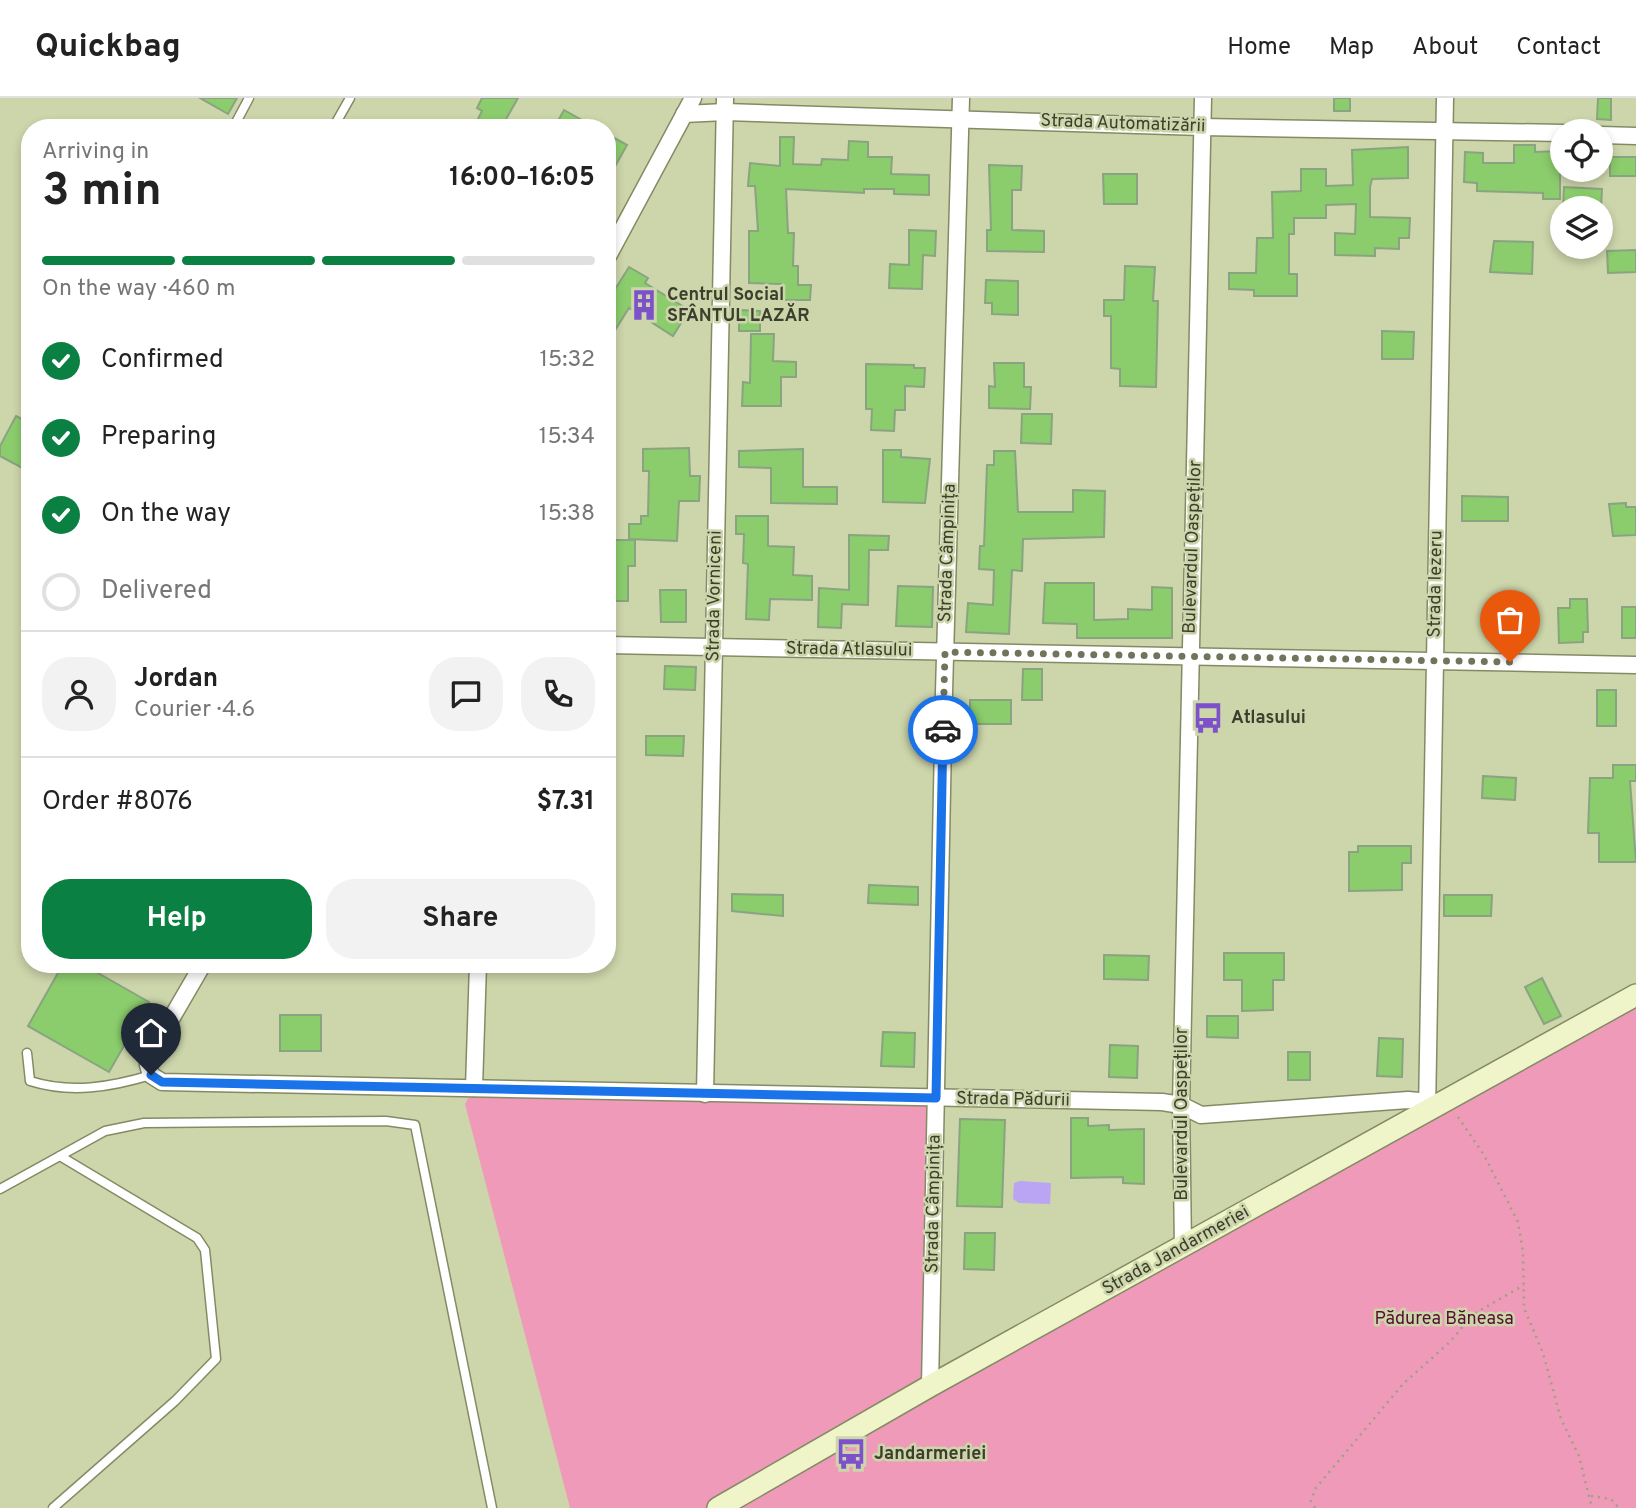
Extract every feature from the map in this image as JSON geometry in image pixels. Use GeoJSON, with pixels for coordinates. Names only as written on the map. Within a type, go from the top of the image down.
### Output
{"type":"FeatureCollection","features":[{"type":"Feature","properties":{"kind":"street"},"geometry":{"type":"LineString","coordinates":[[616,241],[693,98]]}},
{"type":"Feature","properties":{"kind":"street","name":"Strada Câmpinița"},"geometry":{"type":"LineString","coordinates":[[930,1386],[945,652],[961,98]]}},
{"type":"Feature","properties":{"kind":"street","name":"Bulevardul Oaspeților"},"geometry":{"type":"LineString","coordinates":[[1183,1247],[1181,1105],[1203,98]]}},
{"type":"Feature","properties":{"kind":"street","name":"Strada Iezeru"},"geometry":{"type":"LineString","coordinates":[[1427,1111],[1445,98]]}},
{"type":"Feature","properties":{"kind":"street","name":"Strada Automatizării"},"geometry":{"type":"LineString","coordinates":[[684,114],[725,105],[960,119],[1202,127],[1550,133]]}},
{"type":"Feature","properties":{"kind":"street","name":"Strada Vorniceni"},"geometry":{"type":"LineString","coordinates":[[705,1094],[725,105]]}},
{"type":"Feature","properties":{"kind":"street"},"geometry":{"type":"LineString","coordinates":[[1613,135],[1636,136]]}},
{"type":"Feature","properties":{"kind":"street","name":"Strada Atlasului"},"geometry":{"type":"LineString","coordinates":[[616,645],[1636,665]]}},
{"type":"Feature","properties":{"kind":"street"},"geometry":{"type":"LineString","coordinates":[[151,1075],[148,1065],[150,1055],[198,973]]}},
{"type":"Feature","properties":{"kind":"street"},"geometry":{"type":"LineString","coordinates":[[474,1088],[478,973]]}},
{"type":"Feature","properties":{"kind":"street","name":"Strada Jandarmeriei"},"geometry":{"type":"LineString","coordinates":[[718,1508],[930,1386],[1636,995]]}},
{"type":"Feature","properties":{"kind":"street","name":"Strada Pădurii"},"geometry":{"type":"LineString","coordinates":[[151,1075],[162,1082],[1162,1102],[1181,1105],[1201,1115],[1408,1100],[1419,1101],[1427,1111]]}},
{"type":"Feature","properties":{"kind":"lane"},"geometry":{"type":"LineString","coordinates":[[238,119],[249,98]]}},
{"type":"Feature","properties":{"kind":"lane"},"geometry":{"type":"LineString","coordinates":[[338,119],[350,98]]}},
{"type":"Feature","properties":{"kind":"lane"},"geometry":{"type":"LineString","coordinates":[[27,1054],[30,1081],[42,1085],[92,1088],[117,1085],[151,1075]]}},
{"type":"Feature","properties":{"kind":"lane"},"geometry":{"type":"LineString","coordinates":[[0,1189],[105,1131],[144,1123],[386,1121],[415,1125],[492,1508]]}},
{"type":"Feature","properties":{"kind":"lane"},"geometry":{"type":"LineString","coordinates":[[53,1508],[175,1401],[216,1359],[205,1250],[197,1238],[60,1156]]}},
{"type":"Feature","properties":{"kind":"path"},"geometry":{"type":"LineString","coordinates":[[1446,1100],[1484,1154],[1518,1222],[1523,1252],[1524,1308],[1543,1353],[1561,1419],[1579,1456],[1592,1508]]}},
{"type":"Feature","properties":{"kind":"path"},"geometry":{"type":"LineString","coordinates":[[1315,1508],[1311,1501],[1315,1489],[1403,1384],[1451,1341],[1472,1315],[1524,1285]]}},
{"type":"Feature","properties":{"kind":"path"},"geometry":{"type":"LineString","coordinates":[[1590,1496],[1611,1499],[1619,1508]]}},
{"type":"Feature","properties":{"kind":"green space","name":"Pădurea Băneasa"},"geometry":{"type":"Polygon","coordinates":[[[1636,995],[1636,1508],[570,1508],[465,1104],[474,1088],[936,1098],[930,1385],[1636,995]]]}},
{"type":"Feature","properties":{"kind":"shaded area"},"geometry":{"type":"Polygon","coordinates":[[[1014,1183],[1051,1183],[1050,1204],[1019,1203],[1013,1199],[1014,1183]]]}},
{"type":"Feature","properties":{"kind":"building"},"geometry":{"type":"Polygon","coordinates":[[[200,98],[237,98],[228,114],[200,98]]]}},
{"type":"Feature","properties":{"kind":"building"},"geometry":{"type":"Polygon","coordinates":[[[482,98],[518,98],[506,119],[478,119],[482,111],[477,108],[482,98]]]}},
{"type":"Feature","properties":{"kind":"building"},"geometry":{"type":"Polygon","coordinates":[[[1334,98],[1350,98],[1350,111],[1334,111],[1334,98]]]}},
{"type":"Feature","properties":{"kind":"building"},"geometry":{"type":"Polygon","coordinates":[[[1598,98],[1611,98],[1611,119],[1597,119],[1598,98]]]}},
{"type":"Feature","properties":{"kind":"building"},"geometry":{"type":"Polygon","coordinates":[[[564,110],[580,119],[559,119],[564,110]]]}},
{"type":"Feature","properties":{"kind":"building"},"geometry":{"type":"Polygon","coordinates":[[[780,137],[794,137],[793,164],[821,165],[822,159],[848,160],[849,141],[868,142],[868,157],[892,157],[891,174],[929,175],[929,195],[894,194],[894,189],[864,189],[864,193],[786,189],[788,233],[794,233],[793,266],[798,266],[798,285],[811,285],[810,300],[781,300],[781,284],[749,283],[749,231],[758,231],[755,186],[748,186],[750,163],[780,166],[780,137]]]}},
{"type":"Feature","properties":{"kind":"building"},"geometry":{"type":"Polygon","coordinates":[[[616,139],[627,145],[616,165],[616,139]]]}},
{"type":"Feature","properties":{"kind":"building"},"geometry":{"type":"Polygon","coordinates":[[[1514,145],[1535,145],[1535,152],[1550,151],[1550,182],[1560,182],[1560,196],[1543,199],[1543,193],[1477,191],[1477,183],[1464,182],[1465,152],[1483,153],[1483,163],[1514,163],[1514,145]]]}},
{"type":"Feature","properties":{"kind":"building"},"geometry":{"type":"Polygon","coordinates":[[[1408,147],[1408,178],[1372,179],[1370,187],[1370,217],[1410,218],[1409,238],[1399,238],[1399,249],[1375,248],[1375,256],[1335,255],[1335,233],[1355,234],[1356,204],[1326,205],[1326,218],[1294,218],[1294,234],[1289,234],[1289,274],[1297,274],[1297,296],[1254,296],[1254,290],[1229,289],[1229,273],[1256,273],[1257,238],[1273,238],[1272,192],[1301,191],[1301,169],[1326,169],[1326,186],[1353,185],[1352,150],[1408,147]]]}},
{"type":"Feature","properties":{"kind":"building"},"geometry":{"type":"Polygon","coordinates":[[[1613,157],[1636,157],[1636,176],[1613,176],[1613,157]]]}},
{"type":"Feature","properties":{"kind":"building"},"geometry":{"type":"Polygon","coordinates":[[[989,165],[1022,166],[1021,190],[1012,190],[1012,230],[1044,231],[1044,252],[987,251],[987,230],[991,230],[989,165]]]}},
{"type":"Feature","properties":{"kind":"building"},"geometry":{"type":"Polygon","coordinates":[[[1103,174],[1137,174],[1137,204],[1104,204],[1103,174]]]}},
{"type":"Feature","properties":{"kind":"building"},"geometry":{"type":"Polygon","coordinates":[[[1564,187],[1602,189],[1602,196],[1564,196],[1564,187]]]}},
{"type":"Feature","properties":{"kind":"building"},"geometry":{"type":"Polygon","coordinates":[[[909,230],[936,231],[935,256],[923,255],[922,289],[889,288],[890,264],[909,265],[909,230]]]}},
{"type":"Feature","properties":{"kind":"building"},"geometry":{"type":"Polygon","coordinates":[[[1494,241],[1533,242],[1532,274],[1490,272],[1494,241]]]}},
{"type":"Feature","properties":{"kind":"building"},"geometry":{"type":"Polygon","coordinates":[[[1636,250],[1636,272],[1608,273],[1607,259],[1613,259],[1613,251],[1636,250]]]}},
{"type":"Feature","properties":{"kind":"building"},"geometry":{"type":"Polygon","coordinates":[[[1125,266],[1155,267],[1153,301],[1158,301],[1156,387],[1120,386],[1120,369],[1111,368],[1111,316],[1104,316],[1104,300],[1124,300],[1125,266]]]}},
{"type":"Feature","properties":{"kind":"building","name":"Centrul Social SFÂNTUL LAZĂR"},"geometry":{"type":"Polygon","coordinates":[[[629,267],[648,278],[645,283],[689,310],[673,336],[629,308],[616,329],[616,288],[629,267]]]}},
{"type":"Feature","properties":{"kind":"building"},"geometry":{"type":"Polygon","coordinates":[[[986,280],[1018,281],[1018,315],[992,314],[992,303],[985,303],[986,280]]]}},
{"type":"Feature","properties":{"kind":"building"},"geometry":{"type":"Polygon","coordinates":[[[739,310],[760,311],[760,331],[739,331],[739,310]]]}},
{"type":"Feature","properties":{"kind":"building"},"geometry":{"type":"Polygon","coordinates":[[[1382,331],[1414,332],[1413,359],[1382,359],[1382,331]]]}},
{"type":"Feature","properties":{"kind":"building"},"geometry":{"type":"Polygon","coordinates":[[[751,334],[774,334],[773,361],[796,362],[796,377],[781,377],[781,406],[742,406],[743,382],[750,383],[751,334]]]}},
{"type":"Feature","properties":{"kind":"building"},"geometry":{"type":"Polygon","coordinates":[[[994,363],[1024,363],[1024,387],[1031,387],[1030,409],[989,408],[989,386],[995,387],[994,363]]]}},
{"type":"Feature","properties":{"kind":"building"},"geometry":{"type":"Polygon","coordinates":[[[866,364],[914,365],[914,368],[925,368],[924,387],[905,386],[905,410],[895,410],[894,431],[871,430],[872,409],[866,409],[866,364]]]}},
{"type":"Feature","properties":{"kind":"building"},"geometry":{"type":"Polygon","coordinates":[[[1022,414],[1052,414],[1051,444],[1021,443],[1022,414]]]}},
{"type":"Feature","properties":{"kind":"building"},"geometry":{"type":"Polygon","coordinates":[[[16,416],[21,418],[21,467],[0,456],[0,446],[16,416]]]}},
{"type":"Feature","properties":{"kind":"building"},"geometry":{"type":"Polygon","coordinates":[[[689,448],[690,476],[700,476],[699,501],[679,501],[677,541],[629,539],[629,524],[641,524],[641,516],[648,516],[649,471],[643,471],[643,449],[689,448]]]}},
{"type":"Feature","properties":{"kind":"building"},"geometry":{"type":"Polygon","coordinates":[[[803,449],[803,487],[837,487],[837,504],[771,503],[771,468],[739,467],[739,451],[803,449]]]}},
{"type":"Feature","properties":{"kind":"building"},"geometry":{"type":"Polygon","coordinates":[[[883,450],[901,450],[901,457],[930,459],[925,503],[883,502],[883,450]]]}},
{"type":"Feature","properties":{"kind":"building"},"geometry":{"type":"Polygon","coordinates":[[[994,451],[1015,451],[1018,512],[1073,512],[1073,490],[1105,491],[1104,537],[1023,539],[1022,571],[1012,570],[1009,634],[966,632],[968,603],[993,605],[994,570],[979,569],[980,546],[984,546],[987,465],[994,465],[994,451]]]}},
{"type":"Feature","properties":{"kind":"building"},"geometry":{"type":"Polygon","coordinates":[[[1462,496],[1508,497],[1508,521],[1462,521],[1462,496]]]}},
{"type":"Feature","properties":{"kind":"building"},"geometry":{"type":"Polygon","coordinates":[[[1626,503],[1626,507],[1636,507],[1636,535],[1613,536],[1609,504],[1626,503]]]}},
{"type":"Feature","properties":{"kind":"building"},"geometry":{"type":"Polygon","coordinates":[[[736,516],[768,516],[768,546],[794,547],[793,575],[812,576],[812,600],[770,599],[769,620],[746,619],[748,564],[743,563],[744,534],[736,534],[736,516]]]}},
{"type":"Feature","properties":{"kind":"building"},"geometry":{"type":"Polygon","coordinates":[[[849,535],[889,536],[888,550],[869,550],[868,605],[842,604],[841,628],[818,627],[819,588],[849,590],[849,535]]]}},
{"type":"Feature","properties":{"kind":"building"},"geometry":{"type":"Polygon","coordinates":[[[616,540],[635,540],[635,566],[628,566],[628,601],[616,601],[616,540]]]}},
{"type":"Feature","properties":{"kind":"building"},"geometry":{"type":"Polygon","coordinates":[[[1045,583],[1094,583],[1094,620],[1128,619],[1128,609],[1152,610],[1152,587],[1172,588],[1172,638],[1077,638],[1077,624],[1043,623],[1045,583]]]}},
{"type":"Feature","properties":{"kind":"building"},"geometry":{"type":"Polygon","coordinates":[[[898,586],[933,587],[932,627],[896,626],[898,586]]]}},
{"type":"Feature","properties":{"kind":"building"},"geometry":{"type":"Polygon","coordinates":[[[660,590],[686,590],[686,622],[661,622],[660,590]]]}},
{"type":"Feature","properties":{"kind":"building"},"geometry":{"type":"Polygon","coordinates":[[[1570,599],[1587,599],[1588,632],[1583,632],[1583,642],[1559,643],[1558,608],[1570,608],[1570,599]]]}},
{"type":"Feature","properties":{"kind":"building"},"geometry":{"type":"Polygon","coordinates":[[[1622,607],[1636,607],[1636,638],[1622,638],[1622,607]]]}},
{"type":"Feature","properties":{"kind":"building"},"geometry":{"type":"Polygon","coordinates":[[[665,666],[696,667],[695,690],[664,689],[665,666]]]}},
{"type":"Feature","properties":{"kind":"building"},"geometry":{"type":"Polygon","coordinates":[[[1023,669],[1042,669],[1042,700],[1022,700],[1023,669]]]}},
{"type":"Feature","properties":{"kind":"building"},"geometry":{"type":"Polygon","coordinates":[[[1597,690],[1616,690],[1616,726],[1597,726],[1597,690]]]}},
{"type":"Feature","properties":{"kind":"building"},"geometry":{"type":"Polygon","coordinates":[[[970,700],[1011,700],[1011,724],[970,724],[970,700]]]}},
{"type":"Feature","properties":{"kind":"building"},"geometry":{"type":"Polygon","coordinates":[[[646,736],[684,736],[683,756],[646,755],[646,736]]]}},
{"type":"Feature","properties":{"kind":"building"},"geometry":{"type":"Polygon","coordinates":[[[1613,765],[1636,765],[1636,781],[1630,781],[1636,862],[1599,862],[1599,833],[1588,833],[1590,778],[1613,778],[1613,765]]]}},
{"type":"Feature","properties":{"kind":"building"},"geometry":{"type":"Polygon","coordinates":[[[1483,776],[1516,778],[1515,800],[1482,798],[1483,776]]]}},
{"type":"Feature","properties":{"kind":"building"},"geometry":{"type":"Polygon","coordinates":[[[1358,846],[1411,846],[1411,863],[1402,863],[1402,890],[1349,891],[1349,852],[1358,852],[1358,846]]]}},
{"type":"Feature","properties":{"kind":"building"},"geometry":{"type":"Polygon","coordinates":[[[869,885],[918,887],[918,905],[868,903],[869,885]]]}},
{"type":"Feature","properties":{"kind":"building"},"geometry":{"type":"Polygon","coordinates":[[[732,894],[783,895],[783,916],[732,911],[732,894]]]}},
{"type":"Feature","properties":{"kind":"building"},"geometry":{"type":"Polygon","coordinates":[[[1444,895],[1492,895],[1491,916],[1444,916],[1444,895]]]}},
{"type":"Feature","properties":{"kind":"building"},"geometry":{"type":"Polygon","coordinates":[[[1224,953],[1284,953],[1284,980],[1273,980],[1273,1010],[1242,1011],[1242,980],[1224,980],[1224,953]]]}},
{"type":"Feature","properties":{"kind":"building"},"geometry":{"type":"Polygon","coordinates":[[[1104,955],[1149,956],[1148,980],[1104,979],[1104,955]]]}},
{"type":"Feature","properties":{"kind":"building"},"geometry":{"type":"Polygon","coordinates":[[[58,973],[98,973],[149,1002],[109,1072],[28,1026],[58,973]]]}},
{"type":"Feature","properties":{"kind":"building"},"geometry":{"type":"Polygon","coordinates":[[[1542,978],[1561,1016],[1544,1024],[1525,987],[1542,978]]]}},
{"type":"Feature","properties":{"kind":"building"},"geometry":{"type":"Polygon","coordinates":[[[280,1015],[321,1015],[321,1051],[280,1051],[280,1015]]]}},
{"type":"Feature","properties":{"kind":"building"},"geometry":{"type":"Polygon","coordinates":[[[1207,1016],[1238,1016],[1238,1038],[1207,1037],[1207,1016]]]}},
{"type":"Feature","properties":{"kind":"building"},"geometry":{"type":"Polygon","coordinates":[[[883,1032],[915,1033],[914,1067],[881,1066],[883,1032]]]}},
{"type":"Feature","properties":{"kind":"building"},"geometry":{"type":"Polygon","coordinates":[[[1379,1038],[1403,1039],[1402,1077],[1377,1076],[1379,1038]]]}},
{"type":"Feature","properties":{"kind":"building"},"geometry":{"type":"Polygon","coordinates":[[[1110,1045],[1138,1046],[1137,1078],[1109,1077],[1110,1045]]]}},
{"type":"Feature","properties":{"kind":"building"},"geometry":{"type":"Polygon","coordinates":[[[1288,1052],[1310,1052],[1310,1080],[1288,1080],[1288,1052]]]}},
{"type":"Feature","properties":{"kind":"building"},"geometry":{"type":"Polygon","coordinates":[[[1071,1118],[1088,1118],[1088,1126],[1109,1125],[1109,1130],[1144,1129],[1144,1184],[1123,1183],[1123,1177],[1071,1178],[1071,1118]]]}},
{"type":"Feature","properties":{"kind":"building"},"geometry":{"type":"Polygon","coordinates":[[[960,1119],[1005,1120],[1002,1207],[957,1206],[960,1119]]]}},
{"type":"Feature","properties":{"kind":"building"},"geometry":{"type":"Polygon","coordinates":[[[965,1233],[995,1233],[994,1270],[964,1269],[965,1233]]]}},
{"type":"Feature","properties":{"kind":"way so far"},"geometry":{"type":"LineString","coordinates":[[943,730],[945,652],[1510,662]]}},
{"type":"Feature","properties":{"kind":"place","name":"Centrul Social SFÂNTUL LAZĂR"},"geometry":{"type":"Point","coordinates":[644,305]}},
{"type":"Feature","properties":{"kind":"place","name":"Atlasului"},"geometry":{"type":"Point","coordinates":[1208,718]}},
{"type":"Feature","properties":{"kind":"place","name":"Jandarmeriei"},"geometry":{"type":"Point","coordinates":[851,1454]}},
{"type":"Feature","properties":{"kind":"route"},"geometry":{"type":"LineString","coordinates":[[151,1075],[162,1082],[936,1098],[943,730]]}}]}
